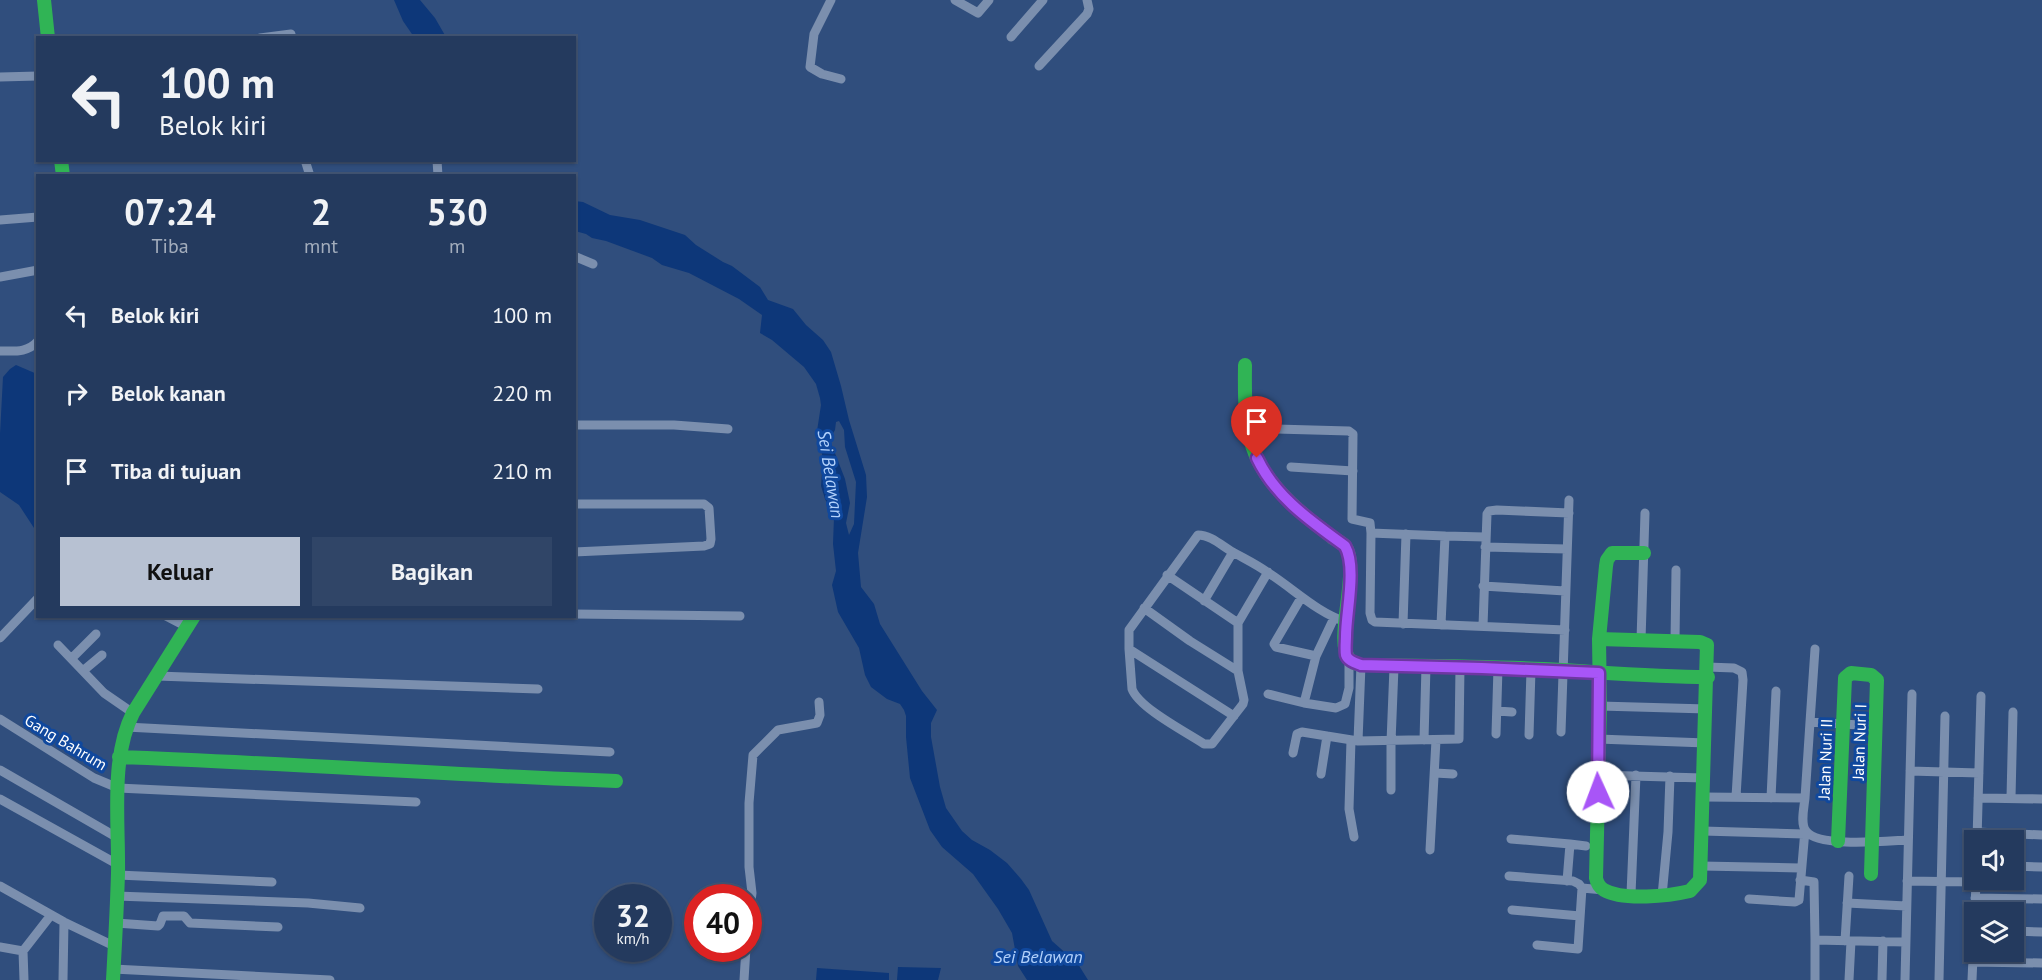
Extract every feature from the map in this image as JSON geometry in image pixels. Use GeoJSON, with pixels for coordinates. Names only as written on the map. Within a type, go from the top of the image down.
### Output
{"type":"FeatureCollection","features":[{"type":"Feature","properties":{"kind":"street"},"geometry":{"type":"LineString","coordinates":[[44,0],[48,36]]}},
{"type":"Feature","properties":{"kind":"street"},"geometry":{"type":"LineString","coordinates":[[831,0],[814,34],[810,67],[822,74],[841,79]]}},
{"type":"Feature","properties":{"kind":"street"},"geometry":{"type":"LineString","coordinates":[[955,0],[978,13],[989,0]]}},
{"type":"Feature","properties":{"kind":"street"},"geometry":{"type":"LineString","coordinates":[[1011,37],[1043,0]]}},
{"type":"Feature","properties":{"kind":"street"},"geometry":{"type":"LineString","coordinates":[[1039,66],[1087,14],[1089,9],[1087,0]]}},
{"type":"Feature","properties":{"kind":"street"},"geometry":{"type":"LineString","coordinates":[[276,36],[291,34]]}},
{"type":"Feature","properties":{"kind":"street"},"geometry":{"type":"LineString","coordinates":[[0,77],[36,76]]}},
{"type":"Feature","properties":{"kind":"street"},"geometry":{"type":"LineString","coordinates":[[0,220],[36,217]]}},
{"type":"Feature","properties":{"kind":"street"},"geometry":{"type":"LineString","coordinates":[[576,257],[593,264]]}},
{"type":"Feature","properties":{"kind":"street"},"geometry":{"type":"LineString","coordinates":[[0,277],[36,270]]}},
{"type":"Feature","properties":{"kind":"street"},"geometry":{"type":"LineString","coordinates":[[0,351],[19,351],[30,348],[36,343]]}},
{"type":"Feature","properties":{"kind":"street"},"geometry":{"type":"LineString","coordinates":[[1245,365],[1250,444],[1264,472],[1290,503],[1310,521],[1345,546],[1348,551],[1350,576],[1340,620],[1316,656],[1304,703]]}},
{"type":"Feature","properties":{"kind":"street"},"geometry":{"type":"LineString","coordinates":[[576,425],[681,425],[728,429]]}},
{"type":"Feature","properties":{"kind":"street"},"geometry":{"type":"LineString","coordinates":[[1276,429],[1349,431],[1353,434],[1352,519],[1370,523],[1371,617],[1375,622],[1565,630]]}},
{"type":"Feature","properties":{"kind":"street"},"geometry":{"type":"LineString","coordinates":[[1291,467],[1353,471]]}},
{"type":"Feature","properties":{"kind":"street"},"geometry":{"type":"LineString","coordinates":[[1562,732],[1569,500]]}},
{"type":"Feature","properties":{"kind":"street"},"geometry":{"type":"LineString","coordinates":[[576,504],[704,504],[709,508],[711,539],[710,544],[704,546],[576,552]]}},
{"type":"Feature","properties":{"kind":"street"},"geometry":{"type":"LineString","coordinates":[[1483,626],[1485,516],[1489,511],[1569,513]]}},
{"type":"Feature","properties":{"kind":"street"},"geometry":{"type":"LineString","coordinates":[[1641,640],[1645,513]]}},
{"type":"Feature","properties":{"kind":"street"},"geometry":{"type":"LineString","coordinates":[[1371,533],[1446,536],[1567,549]]}},
{"type":"Feature","properties":{"kind":"street"},"geometry":{"type":"LineString","coordinates":[[1403,624],[1407,534]]}},
{"type":"Feature","properties":{"kind":"street"},"geometry":{"type":"LineString","coordinates":[[1268,573],[1238,623],[1238,672],[1244,700],[1212,744],[1208,745],[1156,713],[1134,695],[1129,649],[1130,630],[1167,575],[1198,535],[1204,535],[1233,552],[1268,573],[1301,598],[1340,620]]}},
{"type":"Feature","properties":{"kind":"street"},"geometry":{"type":"LineString","coordinates":[[1441,625],[1446,536]]}},
{"type":"Feature","properties":{"kind":"street"},"geometry":{"type":"LineString","coordinates":[[1204,601],[1233,552]]}},
{"type":"Feature","properties":{"kind":"street"},"geometry":{"type":"LineString","coordinates":[[1604,890],[1598,885],[1596,878],[1600,706],[1599,639],[1607,560],[1612,553],[1617,552],[1644,553]]}},
{"type":"Feature","properties":{"kind":"street"},"geometry":{"type":"LineString","coordinates":[[1675,641],[1676,570]]}},
{"type":"Feature","properties":{"kind":"street"},"geometry":{"type":"LineString","coordinates":[[1167,575],[1238,623]]}},
{"type":"Feature","properties":{"kind":"street"},"geometry":{"type":"LineString","coordinates":[[1483,586],[1565,591]]}},
{"type":"Feature","properties":{"kind":"street"},"geometry":{"type":"LineString","coordinates":[[1301,598],[1274,644],[1276,648],[1316,656]]}},
{"type":"Feature","properties":{"kind":"street"},"geometry":{"type":"LineString","coordinates":[[0,638],[36,600]]}},
{"type":"Feature","properties":{"kind":"street"},"geometry":{"type":"LineString","coordinates":[[1144,608],[1238,672]]}},
{"type":"Feature","properties":{"kind":"street"},"geometry":{"type":"LineString","coordinates":[[576,614],[740,616]]}},
{"type":"Feature","properties":{"kind":"street"},"geometry":{"type":"LineString","coordinates":[[174,618],[191,622],[133,713],[126,727],[119,757],[113,975],[330,980]]}},
{"type":"Feature","properties":{"kind":"street"},"geometry":{"type":"LineString","coordinates":[[1340,620],[1346,655],[1355,663],[1394,667],[1563,670],[1656,677],[1734,668],[1742,672],[1743,680],[1736,797]]}},
{"type":"Feature","properties":{"kind":"street"},"geometry":{"type":"LineString","coordinates":[[72,658],[96,634]]}},
{"type":"Feature","properties":{"kind":"street"},"geometry":{"type":"LineString","coordinates":[[1582,888],[1662,896],[1690,891],[1700,880],[1701,866],[1707,645],[1700,642],[1599,639]]}},
{"type":"Feature","properties":{"kind":"street"},"geometry":{"type":"LineString","coordinates":[[58,645],[104,693],[133,713]]}},
{"type":"Feature","properties":{"kind":"street"},"geometry":{"type":"LineString","coordinates":[[1129,649],[1234,716]]}},
{"type":"Feature","properties":{"kind":"street"},"geometry":{"type":"LineString","coordinates":[[1749,899],[1795,902],[1800,897],[1800,868],[1805,832],[1804,798],[1815,649]]}},
{"type":"Feature","properties":{"kind":"street"},"geometry":{"type":"LineString","coordinates":[[84,670],[102,655]]}},
{"type":"Feature","properties":{"kind":"street"},"geometry":{"type":"LineString","coordinates":[[1268,694],[1336,708],[1345,704],[1355,663]]}},
{"type":"Feature","properties":{"kind":"street"},"geometry":{"type":"LineString","coordinates":[[1354,837],[1349,809],[1354,741],[1355,663]]}},
{"type":"Feature","properties":{"kind":"street"},"geometry":{"type":"LineString","coordinates":[[1424,740],[1426,666]]}},
{"type":"Feature","properties":{"kind":"street"},"geometry":{"type":"LineString","coordinates":[[1391,790],[1390,742],[1394,667]]}},
{"type":"Feature","properties":{"kind":"street"},"geometry":{"type":"LineString","coordinates":[[1293,753],[1298,733],[1354,741],[1459,739],[1460,667]]}},
{"type":"Feature","properties":{"kind":"street"},"geometry":{"type":"LineString","coordinates":[[1496,734],[1498,668]]}},
{"type":"Feature","properties":{"kind":"street"},"geometry":{"type":"LineString","coordinates":[[1529,735],[1531,669]]}},
{"type":"Feature","properties":{"kind":"street","name":"Jalan Nuri I"},"geometry":{"type":"LineString","coordinates":[[1845,678],[1854,673],[1871,675],[1877,680],[1870,843],[1871,874]]}},
{"type":"Feature","properties":{"kind":"street"},"geometry":{"type":"LineString","coordinates":[[157,676],[538,688]]}},
{"type":"Feature","properties":{"kind":"street","name":"Jalan Nuri II"},"geometry":{"type":"LineString","coordinates":[[1838,841],[1845,678]]}},
{"type":"Feature","properties":{"kind":"street"},"geometry":{"type":"LineString","coordinates":[[1771,798],[1776,691]]}},
{"type":"Feature","properties":{"kind":"street"},"geometry":{"type":"LineString","coordinates":[[1905,980],[1912,694]]}},
{"type":"Feature","properties":{"kind":"street"},"geometry":{"type":"LineString","coordinates":[[1977,830],[1981,696]]}},
{"type":"Feature","properties":{"kind":"street"},"geometry":{"type":"LineString","coordinates":[[751,884],[749,802],[753,755],[778,730],[817,723],[820,716],[819,702]]}},
{"type":"Feature","properties":{"kind":"street"},"geometry":{"type":"LineString","coordinates":[[1600,706],[1707,709]]}},
{"type":"Feature","properties":{"kind":"street"},"geometry":{"type":"LineString","coordinates":[[1497,711],[1512,712]]}},
{"type":"Feature","properties":{"kind":"street"},"geometry":{"type":"LineString","coordinates":[[2011,798],[2013,712]]}},
{"type":"Feature","properties":{"kind":"street"},"geometry":{"type":"LineString","coordinates":[[1939,980],[1946,716]]}},
{"type":"Feature","properties":{"kind":"street","name":"Gang Bahrum"},"geometry":{"type":"LineString","coordinates":[[0,719],[94,778],[118,788]]}},
{"type":"Feature","properties":{"kind":"street"},"geometry":{"type":"LineString","coordinates":[[1810,722],[1876,726]]}},
{"type":"Feature","properties":{"kind":"street"},"geometry":{"type":"LineString","coordinates":[[126,727],[610,752]]}},
{"type":"Feature","properties":{"kind":"street"},"geometry":{"type":"LineString","coordinates":[[1321,774],[1327,736]]}},
{"type":"Feature","properties":{"kind":"street"},"geometry":{"type":"LineString","coordinates":[[1430,850],[1436,740]]}},
{"type":"Feature","properties":{"kind":"street"},"geometry":{"type":"LineString","coordinates":[[1598,740],[1706,743]]}},
{"type":"Feature","properties":{"kind":"street"},"geometry":{"type":"LineString","coordinates":[[119,757],[616,781]]}},
{"type":"Feature","properties":{"kind":"street"},"geometry":{"type":"LineString","coordinates":[[0,770],[118,838]]}},
{"type":"Feature","properties":{"kind":"street"},"geometry":{"type":"LineString","coordinates":[[1910,771],[1979,773]]}},
{"type":"Feature","properties":{"kind":"street"},"geometry":{"type":"LineString","coordinates":[[1435,773],[1453,774]]}},
{"type":"Feature","properties":{"kind":"street"},"geometry":{"type":"LineString","coordinates":[[1598,775],[1703,778]]}},
{"type":"Feature","properties":{"kind":"street"},"geometry":{"type":"LineString","coordinates":[[1631,894],[1636,775]]}},
{"type":"Feature","properties":{"kind":"street"},"geometry":{"type":"LineString","coordinates":[[1662,896],[1670,776]]}},
{"type":"Feature","properties":{"kind":"street"},"geometry":{"type":"LineString","coordinates":[[118,788],[416,802]]}},
{"type":"Feature","properties":{"kind":"street"},"geometry":{"type":"LineString","coordinates":[[1702,796],[1804,798]]}},
{"type":"Feature","properties":{"kind":"street"},"geometry":{"type":"LineString","coordinates":[[1978,798],[2042,799]]}},
{"type":"Feature","properties":{"kind":"street"},"geometry":{"type":"LineString","coordinates":[[0,799],[117,870],[272,882]]}},
{"type":"Feature","properties":{"kind":"street"},"geometry":{"type":"LineString","coordinates":[[1703,831],[1805,832],[1816,839],[1870,843],[1908,840]]}},
{"type":"Feature","properties":{"kind":"street"},"geometry":{"type":"LineString","coordinates":[[2024,835],[2042,835]]}},
{"type":"Feature","properties":{"kind":"street"},"geometry":{"type":"LineString","coordinates":[[1511,839],[1586,846]]}},
{"type":"Feature","properties":{"kind":"street"},"geometry":{"type":"LineString","coordinates":[[1567,881],[1569,844]]}},
{"type":"Feature","properties":{"kind":"street"},"geometry":{"type":"LineString","coordinates":[[1701,866],[1800,868]]}},
{"type":"Feature","properties":{"kind":"street"},"geometry":{"type":"LineString","coordinates":[[2024,866],[2042,867]]}},
{"type":"Feature","properties":{"kind":"street"},"geometry":{"type":"LineString","coordinates":[[1509,876],[1567,881],[1580,884],[1582,888],[1578,948],[1537,945]]}},
{"type":"Feature","properties":{"kind":"street"},"geometry":{"type":"LineString","coordinates":[[1849,876],[1847,903],[1849,980]]}},
{"type":"Feature","properties":{"kind":"street"},"geometry":{"type":"LineString","coordinates":[[1800,880],[1814,882],[1815,980]]}},
{"type":"Feature","properties":{"kind":"street"},"geometry":{"type":"LineString","coordinates":[[1907,881],[1964,880]]}},
{"type":"Feature","properties":{"kind":"street"},"geometry":{"type":"LineString","coordinates":[[0,886],[64,922],[114,946]]}},
{"type":"Feature","properties":{"kind":"street"},"geometry":{"type":"LineString","coordinates":[[1975,890],[1975,902]]}},
{"type":"Feature","properties":{"kind":"street"},"geometry":{"type":"LineString","coordinates":[[116,896],[308,903],[360,908]]}},
{"type":"Feature","properties":{"kind":"street"},"geometry":{"type":"LineString","coordinates":[[1975,898],[2042,899]]}},
{"type":"Feature","properties":{"kind":"street"},"geometry":{"type":"LineString","coordinates":[[1847,903],[1906,906]]}},
{"type":"Feature","properties":{"kind":"street"},"geometry":{"type":"LineString","coordinates":[[1512,910],[1580,916]]}},
{"type":"Feature","properties":{"kind":"street"},"geometry":{"type":"LineString","coordinates":[[24,980],[23,951],[51,915]]}},
{"type":"Feature","properties":{"kind":"street"},"geometry":{"type":"LineString","coordinates":[[116,923],[158,926],[163,916],[184,916],[190,923],[278,927]]}},
{"type":"Feature","properties":{"kind":"street"},"geometry":{"type":"LineString","coordinates":[[63,980],[64,922]]}},
{"type":"Feature","properties":{"kind":"street"},"geometry":{"type":"LineString","coordinates":[[2024,931],[2042,932]]}},
{"type":"Feature","properties":{"kind":"street"},"geometry":{"type":"LineString","coordinates":[[1815,940],[1905,942]]}},
{"type":"Feature","properties":{"kind":"street"},"geometry":{"type":"LineString","coordinates":[[1882,980],[1883,941]]}},
{"type":"Feature","properties":{"kind":"street"},"geometry":{"type":"LineString","coordinates":[[0,947],[23,951]]}},
{"type":"Feature","properties":{"kind":"street"},"geometry":{"type":"LineString","coordinates":[[744,980],[745,962]]}},
{"type":"Feature","properties":{"kind":"street"},"geometry":{"type":"LineString","coordinates":[[1972,980],[1972,962],[2042,963]]}},
{"type":"Feature","properties":{"kind":"water"},"geometry":{"type":"Polygon","coordinates":[[[394,0],[420,0],[435,18],[445,36],[413,36],[403,21],[394,0]]]}},
{"type":"Feature","properties":{"kind":"water","name":"Sei Belawan"},"geometry":{"type":"Polygon","coordinates":[[[576,201],[583,202],[610,215],[640,220],[685,235],[696,245],[732,266],[760,287],[768,300],[793,309],[823,340],[831,352],[866,475],[867,497],[858,553],[861,587],[874,604],[880,624],[922,691],[937,710],[931,723],[931,737],[946,808],[962,831],[1007,863],[1021,879],[1029,890],[1052,941],[1078,964],[1088,980],[1027,980],[1018,966],[1012,933],[998,909],[973,874],[942,847],[930,830],[910,778],[904,710],[900,704],[887,699],[871,687],[865,675],[859,648],[838,612],[832,585],[836,571],[833,544],[834,517],[821,486],[823,459],[817,431],[821,405],[816,384],[804,367],[760,333],[762,315],[739,299],[689,273],[662,265],[652,258],[576,231],[576,201]],[[839,421],[836,422],[831,443],[845,479],[850,503],[846,523],[849,535],[854,524],[856,482],[845,447],[844,430],[839,421]]]}},
{"type":"Feature","properties":{"kind":"water"},"geometry":{"type":"Polygon","coordinates":[[[16,365],[36,374],[36,529],[19,505],[0,492],[3,377],[16,365]]]}},
{"type":"Feature","properties":{"kind":"water"},"geometry":{"type":"Polygon","coordinates":[[[898,967],[941,968],[938,980],[897,980],[898,967]]]}},
{"type":"Feature","properties":{"kind":"water"},"geometry":{"type":"Polygon","coordinates":[[[817,968],[889,973],[889,980],[816,980],[817,968]]]}},
{"type":"Feature","properties":{"kind":"traffic: fast"},"geometry":{"type":"LineString","coordinates":[[44,0],[48,36]]}},
{"type":"Feature","properties":{"kind":"traffic: fast"},"geometry":{"type":"LineString","coordinates":[[61,162],[63,174]]}},
{"type":"Feature","properties":{"kind":"traffic: fast"},"geometry":{"type":"LineString","coordinates":[[1245,365],[1248,429],[1259,463],[1283,495],[1309,519],[1344,545],[1349,556],[1350,570],[1344,636],[1349,659],[1361,665],[1512,668],[1708,677]]}},
{"type":"Feature","properties":{"kind":"traffic: fast"},"geometry":{"type":"LineString","coordinates":[[1599,639],[1700,642],[1707,645],[1700,880],[1690,891],[1659,896],[1622,896],[1601,888],[1596,878],[1600,706],[1599,639],[1606,566],[1612,553],[1644,553]]}},
{"type":"Feature","properties":{"kind":"traffic: fast"},"geometry":{"type":"LineString","coordinates":[[113,980],[118,873],[117,791],[121,750],[133,713],[193,618]]}},
{"type":"Feature","properties":{"kind":"traffic: fast"},"geometry":{"type":"LineString","coordinates":[[1838,841],[1845,678],[1851,673],[1871,675],[1877,680],[1871,874]]}},
{"type":"Feature","properties":{"kind":"traffic: fast"},"geometry":{"type":"LineString","coordinates":[[119,757],[616,781]]}},
{"type":"Feature","properties":{"kind":"route"},"geometry":{"type":"LineString","coordinates":[[1257,458],[1276,489],[1310,521],[1345,546],[1348,551],[1350,576],[1346,655],[1349,660],[1361,665],[1394,667],[1563,670],[1599,673],[1598,792]]}}]}
